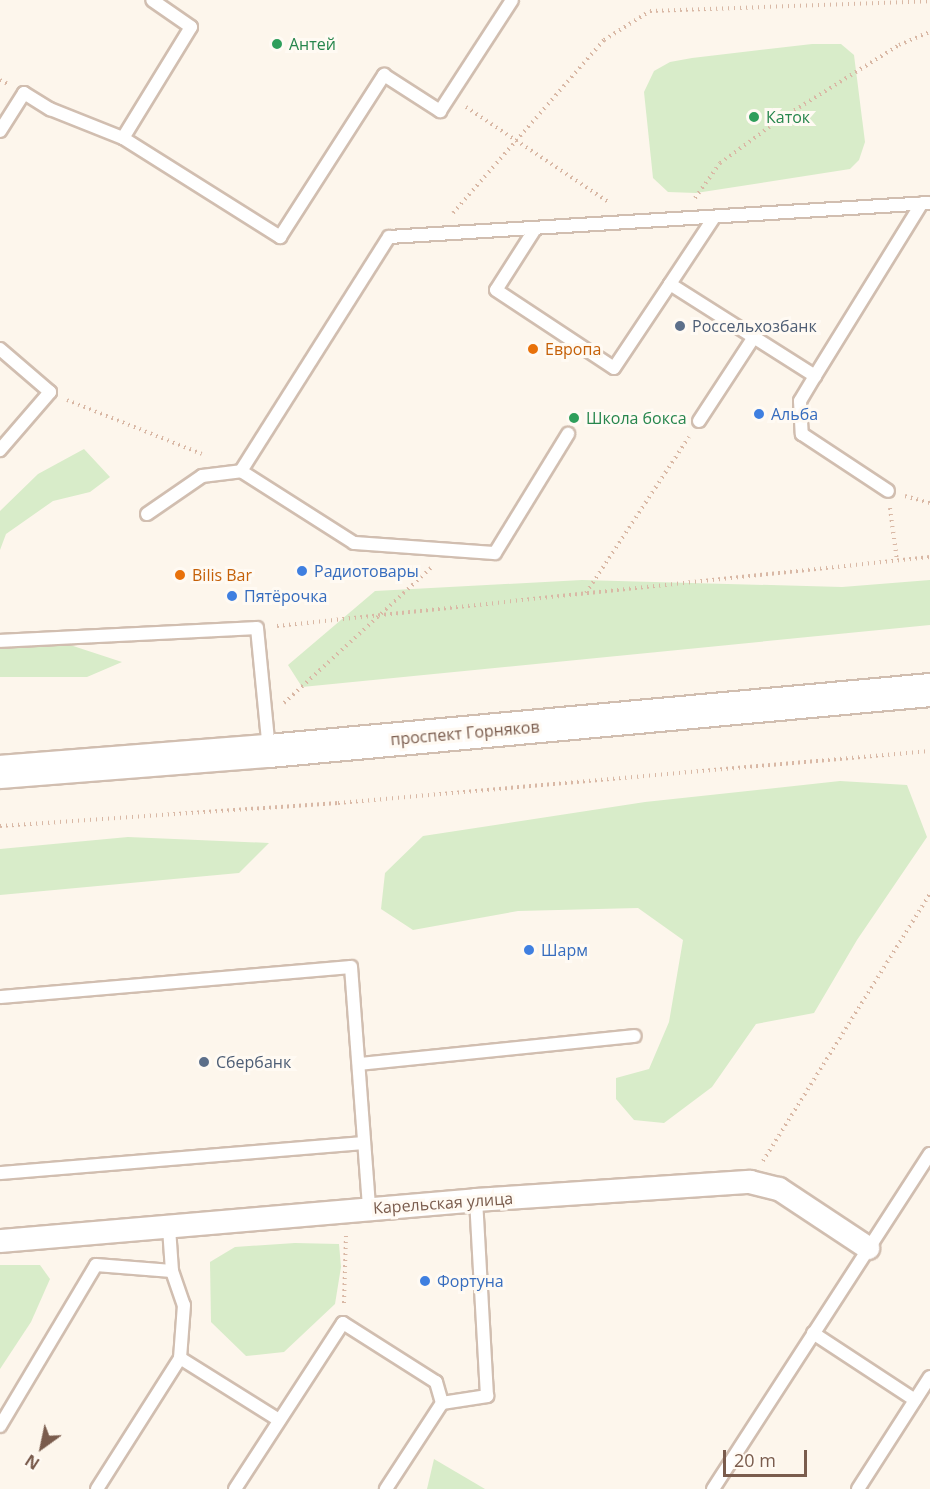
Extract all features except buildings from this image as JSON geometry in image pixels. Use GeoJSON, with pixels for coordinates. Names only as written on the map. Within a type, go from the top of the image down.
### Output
{"type":"FeatureCollection","features":[{"type":"Feature","properties":{"kind":"main road","name":"проспект Горняков"},"geometry":{"type":"LineString","coordinates":[[0,772],[269,751],[930,690]]}},
{"type":"Feature","properties":{"kind":"street","name":"Карельская улица"},"geometry":{"type":"LineString","coordinates":[[0,1241],[476,1200],[750,1182],[779,1189],[868,1248]]}},
{"type":"Feature","properties":{"kind":"lane"},"geometry":{"type":"LineString","coordinates":[[123,138],[191,27],[152,0]]}},
{"type":"Feature","properties":{"kind":"lane"},"geometry":{"type":"LineString","coordinates":[[0,131],[24,93],[50,109],[123,138],[280,237],[384,75],[440,111],[512,0]]}},
{"type":"Feature","properties":{"kind":"lane"},"geometry":{"type":"LineString","coordinates":[[241,471],[389,237],[713,219],[926,203]]}},
{"type":"Feature","properties":{"kind":"lane"},"geometry":{"type":"LineString","coordinates":[[888,491],[802,434],[800,401],[926,203]]}},
{"type":"Feature","properties":{"kind":"lane"},"geometry":{"type":"LineString","coordinates":[[534,229],[495,290],[614,368],[713,219]]}},
{"type":"Feature","properties":{"kind":"lane"},"geometry":{"type":"LineString","coordinates":[[670,284],[815,376]]}},
{"type":"Feature","properties":{"kind":"lane"},"geometry":{"type":"LineString","coordinates":[[699,422],[754,337]]}},
{"type":"Feature","properties":{"kind":"lane"},"geometry":{"type":"LineString","coordinates":[[0,349],[50,393],[0,450]]}},
{"type":"Feature","properties":{"kind":"lane"},"geometry":{"type":"LineString","coordinates":[[147,514],[202,476],[241,471],[354,543],[495,553],[568,434]]}},
{"type":"Feature","properties":{"kind":"lane"},"geometry":{"type":"LineString","coordinates":[[0,640],[257,628],[269,751]]}},
{"type":"Feature","properties":{"kind":"lane"},"geometry":{"type":"LineString","coordinates":[[0,997],[351,967],[364,1143],[358,1210]]}},
{"type":"Feature","properties":{"kind":"lane"},"geometry":{"type":"LineString","coordinates":[[359,1064],[635,1036]]}},
{"type":"Feature","properties":{"kind":"lane"},"geometry":{"type":"LineString","coordinates":[[0,1173],[364,1143]]}},
{"type":"Feature","properties":{"kind":"lane"},"geometry":{"type":"LineString","coordinates":[[713,1489],[930,1154]]}},
{"type":"Feature","properties":{"kind":"lane"},"geometry":{"type":"LineString","coordinates":[[386,1489],[442,1403],[487,1396],[476,1200]]}},
{"type":"Feature","properties":{"kind":"lane"},"geometry":{"type":"LineString","coordinates":[[97,1489],[180,1358],[184,1305],[172,1271],[169,1228]]}},
{"type":"Feature","properties":{"kind":"lane"},"geometry":{"type":"LineString","coordinates":[[0,1426],[96,1265],[172,1271]]}},
{"type":"Feature","properties":{"kind":"lane"},"geometry":{"type":"LineString","coordinates":[[235,1489],[343,1323],[436,1382],[442,1403]]}},
{"type":"Feature","properties":{"kind":"lane"},"geometry":{"type":"LineString","coordinates":[[813,1334],[915,1400]]}},
{"type":"Feature","properties":{"kind":"lane"},"geometry":{"type":"LineString","coordinates":[[180,1358],[279,1420]]}},
{"type":"Feature","properties":{"kind":"lane"},"geometry":{"type":"LineString","coordinates":[[858,1489],[930,1377]]}},
{"type":"Feature","properties":{"kind":"path"},"geometry":{"type":"LineString","coordinates":[[434,235],[518,142],[604,40],[650,11],[930,1]]}},
{"type":"Feature","properties":{"kind":"path"},"geometry":{"type":"LineString","coordinates":[[679,221],[720,163],[898,45],[930,32]]}},
{"type":"Feature","properties":{"kind":"path"},"geometry":{"type":"LineString","coordinates":[[450,96],[640,223]]}},
{"type":"Feature","properties":{"kind":"path"},"geometry":{"type":"LineString","coordinates":[[50,393],[241,471]]}},
{"type":"Feature","properties":{"kind":"path"},"geometry":{"type":"LineString","coordinates":[[586,593],[699,422]]}},
{"type":"Feature","properties":{"kind":"path"},"geometry":{"type":"LineString","coordinates":[[888,491],[897,561]]}},
{"type":"Feature","properties":{"kind":"path"},"geometry":{"type":"LineString","coordinates":[[265,720],[450,550]]}},
{"type":"Feature","properties":{"kind":"path"},"geometry":{"type":"LineString","coordinates":[[257,628],[930,557]]}},
{"type":"Feature","properties":{"kind":"path"},"geometry":{"type":"LineString","coordinates":[[0,826],[338,803],[930,751]]}},
{"type":"Feature","properties":{"kind":"path"},"geometry":{"type":"LineString","coordinates":[[750,1182],[930,894]]}},
{"type":"Feature","properties":{"kind":"path"},"geometry":{"type":"LineString","coordinates":[[343,1323],[358,1210]]}},
{"type":"Feature","properties":{"kind":"green space","name":"Каток"},"geometry":{"type":"Polygon","coordinates":[[[812,44],[841,44],[854,55],[865,142],[859,160],[850,169],[696,193],[668,192],[653,178],[644,92],[654,71],[670,62],[692,58],[812,44]]]}},
{"type":"Feature","properties":{"kind":"green space"},"geometry":{"type":"Polygon","coordinates":[[[84,449],[110,477],[90,492],[53,501],[6,534],[0,550],[0,511],[38,474],[84,449]]]}},
{"type":"Feature","properties":{"kind":"green space"},"geometry":{"type":"Polygon","coordinates":[[[582,580],[842,587],[930,580],[930,625],[302,687],[288,665],[375,591],[582,580]]]}},
{"type":"Feature","properties":{"kind":"green space"},"geometry":{"type":"Polygon","coordinates":[[[28,641],[67,644],[122,662],[87,677],[0,677],[0,649],[28,641]]]}},
{"type":"Feature","properties":{"kind":"green space"},"geometry":{"type":"Polygon","coordinates":[[[840,781],[907,785],[927,837],[857,940],[814,1013],[756,1024],[712,1087],[664,1123],[634,1120],[616,1099],[616,1078],[649,1069],[669,1022],[683,940],[638,908],[518,911],[413,930],[381,909],[385,873],[423,836],[645,802],[840,781]]]}},
{"type":"Feature","properties":{"kind":"green space"},"geometry":{"type":"Polygon","coordinates":[[[128,837],[269,843],[239,873],[0,895],[0,849],[128,837]]]}},
{"type":"Feature","properties":{"kind":"green space"},"geometry":{"type":"Polygon","coordinates":[[[295,1243],[339,1244],[341,1267],[335,1304],[284,1352],[246,1356],[211,1322],[210,1262],[235,1247],[295,1243]]]}},
{"type":"Feature","properties":{"kind":"green space"},"geometry":{"type":"Polygon","coordinates":[[[0,1265],[40,1265],[50,1279],[31,1322],[0,1369],[0,1265]]]}},
{"type":"Feature","properties":{"kind":"green space"},"geometry":{"type":"Polygon","coordinates":[[[434,1459],[485,1489],[427,1489],[434,1459]]]}},
{"type":"Feature","properties":{"kind":"place","name":"Антей"},"geometry":{"type":"Point","coordinates":[277,44]}},
{"type":"Feature","properties":{"kind":"place","name":"Каток"},"geometry":{"type":"Point","coordinates":[754,117]}},
{"type":"Feature","properties":{"kind":"place","name":"Россельхозбанк"},"geometry":{"type":"Point","coordinates":[680,326]}},
{"type":"Feature","properties":{"kind":"place","name":"Европа"},"geometry":{"type":"Point","coordinates":[533,349]}},
{"type":"Feature","properties":{"kind":"place","name":"Альба"},"geometry":{"type":"Point","coordinates":[759,414]}},
{"type":"Feature","properties":{"kind":"place","name":"Школа бокса"},"geometry":{"type":"Point","coordinates":[574,418]}},
{"type":"Feature","properties":{"kind":"place","name":"Радиотовары"},"geometry":{"type":"Point","coordinates":[302,571]}},
{"type":"Feature","properties":{"kind":"place","name":"Bilis Bar"},"geometry":{"type":"Point","coordinates":[180,575]}},
{"type":"Feature","properties":{"kind":"place","name":"Пятёрочка"},"geometry":{"type":"Point","coordinates":[232,596]}},
{"type":"Feature","properties":{"kind":"place","name":"Шарм"},"geometry":{"type":"Point","coordinates":[529,950]}},
{"type":"Feature","properties":{"kind":"place","name":"Сбербанк"},"geometry":{"type":"Point","coordinates":[204,1062]}},
{"type":"Feature","properties":{"kind":"place","name":"Фортуна"},"geometry":{"type":"Point","coordinates":[425,1281]}}]}
